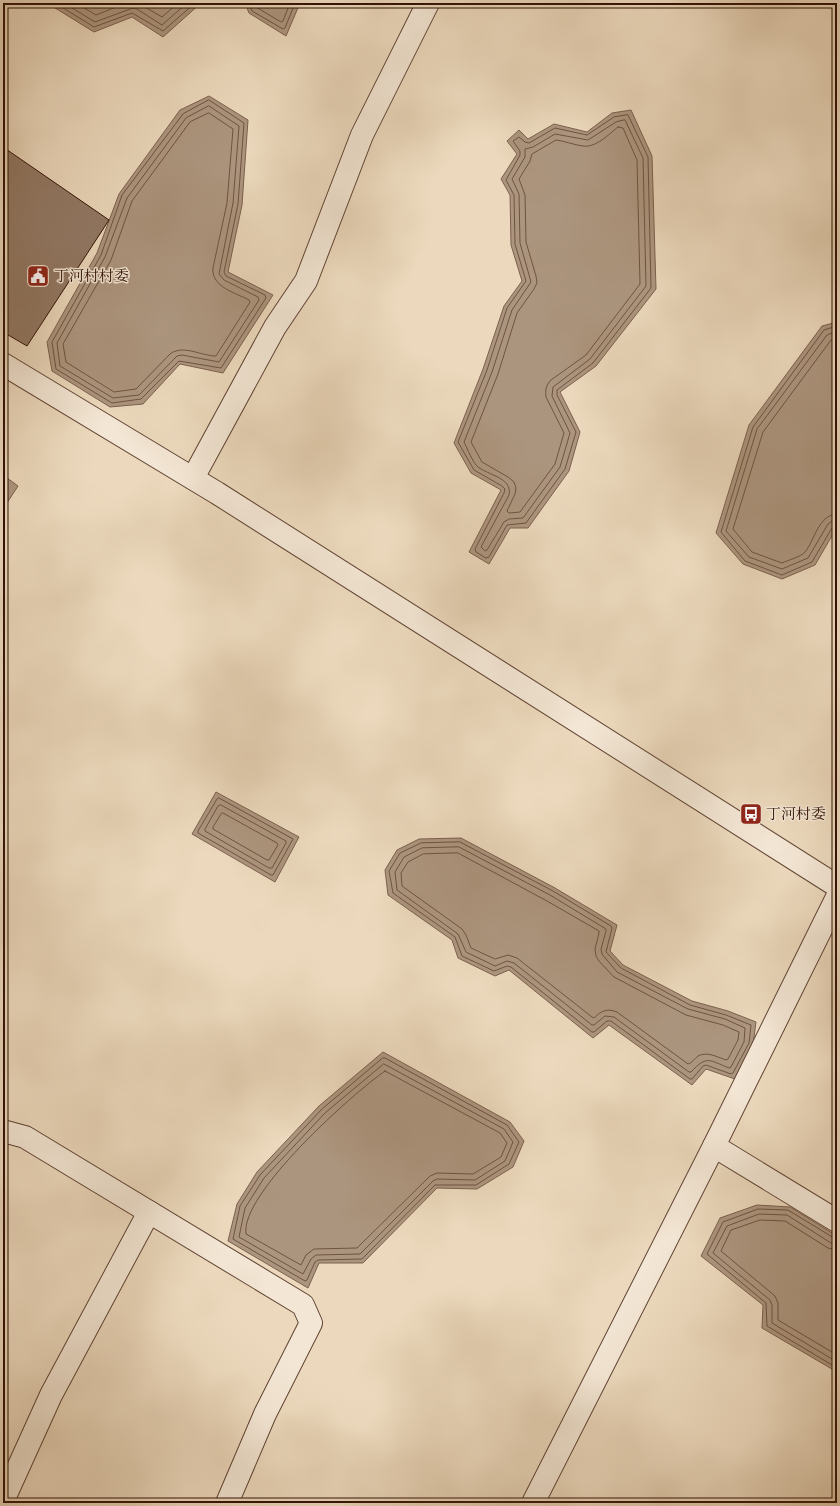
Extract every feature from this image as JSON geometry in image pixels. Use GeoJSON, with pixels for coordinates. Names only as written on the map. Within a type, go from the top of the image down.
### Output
{"type":"FeatureCollection","features":[{"type":"Feature","properties":{"kind":"street"},"geometry":{"type":"LineString","coordinates":[[193,478],[275,327],[306,281],[362,135],[428,3]]}},
{"type":"Feature","properties":{"kind":"street"},"geometry":{"type":"LineString","coordinates":[[3,364],[193,478],[837,886]]}},
{"type":"Feature","properties":{"kind":"street"},"geometry":{"type":"LineString","coordinates":[[533,1503],[714,1146],[837,897]]}},
{"type":"Feature","properties":{"kind":"street"},"geometry":{"type":"LineString","coordinates":[[3,1131],[25,1137],[304,1305],[311,1324],[265,1414],[227,1503]]}},
{"type":"Feature","properties":{"kind":"street"},"geometry":{"type":"LineString","coordinates":[[714,1146],[837,1221]]}},
{"type":"Feature","properties":{"kind":"street"},"geometry":{"type":"LineString","coordinates":[[3,1501],[51,1395],[149,1212]]}},
{"type":"Feature","properties":{"kind":"water"},"geometry":{"type":"Polygon","coordinates":[[[47,3],[201,3],[163,37],[132,17],[94,32],[47,3]]]}},
{"type":"Feature","properties":{"kind":"water"},"geometry":{"type":"Polygon","coordinates":[[[245,3],[300,3],[286,36],[249,13],[245,3]]]}},
{"type":"Feature","properties":{"kind":"water"},"geometry":{"type":"Polygon","coordinates":[[[209,96],[248,120],[242,205],[228,272],[273,295],[223,373],[180,364],[143,404],[110,407],[52,371],[47,342],[97,253],[119,194],[180,110],[209,96]]]}},
{"type":"Feature","properties":{"kind":"water"},"geometry":{"type":"Polygon","coordinates":[[[631,110],[652,156],[656,289],[596,366],[560,392],[580,432],[569,471],[528,528],[510,528],[489,564],[469,552],[501,490],[471,473],[454,443],[483,369],[504,306],[522,281],[511,245],[510,195],[501,179],[517,154],[507,141],[519,130],[528,139],[554,124],[587,132],[612,113],[631,110]]]}},
{"type":"Feature","properties":{"kind":"water"},"geometry":{"type":"Polygon","coordinates":[[[837,322],[837,527],[815,565],[782,579],[743,564],[716,533],[749,425],[822,326],[837,322]]]}},
{"type":"Feature","properties":{"kind":"water"},"geometry":{"type":"Polygon","coordinates":[[[3,475],[18,486],[3,509],[3,475]]]}},
{"type":"Feature","properties":{"kind":"water"},"geometry":{"type":"Polygon","coordinates":[[[216,792],[299,837],[275,882],[192,834],[216,792]]]}},
{"type":"Feature","properties":{"kind":"water"},"geometry":{"type":"Polygon","coordinates":[[[461,838],[555,888],[617,925],[610,951],[623,965],[692,1001],[728,1011],[756,1022],[753,1045],[735,1079],[706,1069],[692,1085],[609,1025],[593,1038],[509,970],[495,976],[458,958],[452,940],[388,895],[385,870],[397,850],[419,839],[461,838]]]}},
{"type":"Feature","properties":{"kind":"water"},"geometry":{"type":"Polygon","coordinates":[[[383,1052],[510,1122],[524,1141],[513,1167],[477,1189],[437,1188],[363,1263],[319,1263],[308,1288],[228,1241],[237,1204],[257,1172],[319,1106],[383,1052]]]}},
{"type":"Feature","properties":{"kind":"water"},"geometry":{"type":"Polygon","coordinates":[[[757,1205],[790,1207],[837,1236],[837,1372],[762,1328],[763,1305],[701,1256],[720,1218],[757,1205]]]}},
{"type":"Feature","properties":{"kind":"building","name":"丁河村村委"},"geometry":{"type":"Polygon","coordinates":[[[3,147],[109,220],[27,346],[3,332],[3,147]]]}},
{"type":"Feature","properties":{"kind":"place","name":"丁河村村委"},"geometry":{"type":"Point","coordinates":[38,276]}},
{"type":"Feature","properties":{"kind":"place","name":"丁河村委"},"geometry":{"type":"Point","coordinates":[751,814]}}]}
